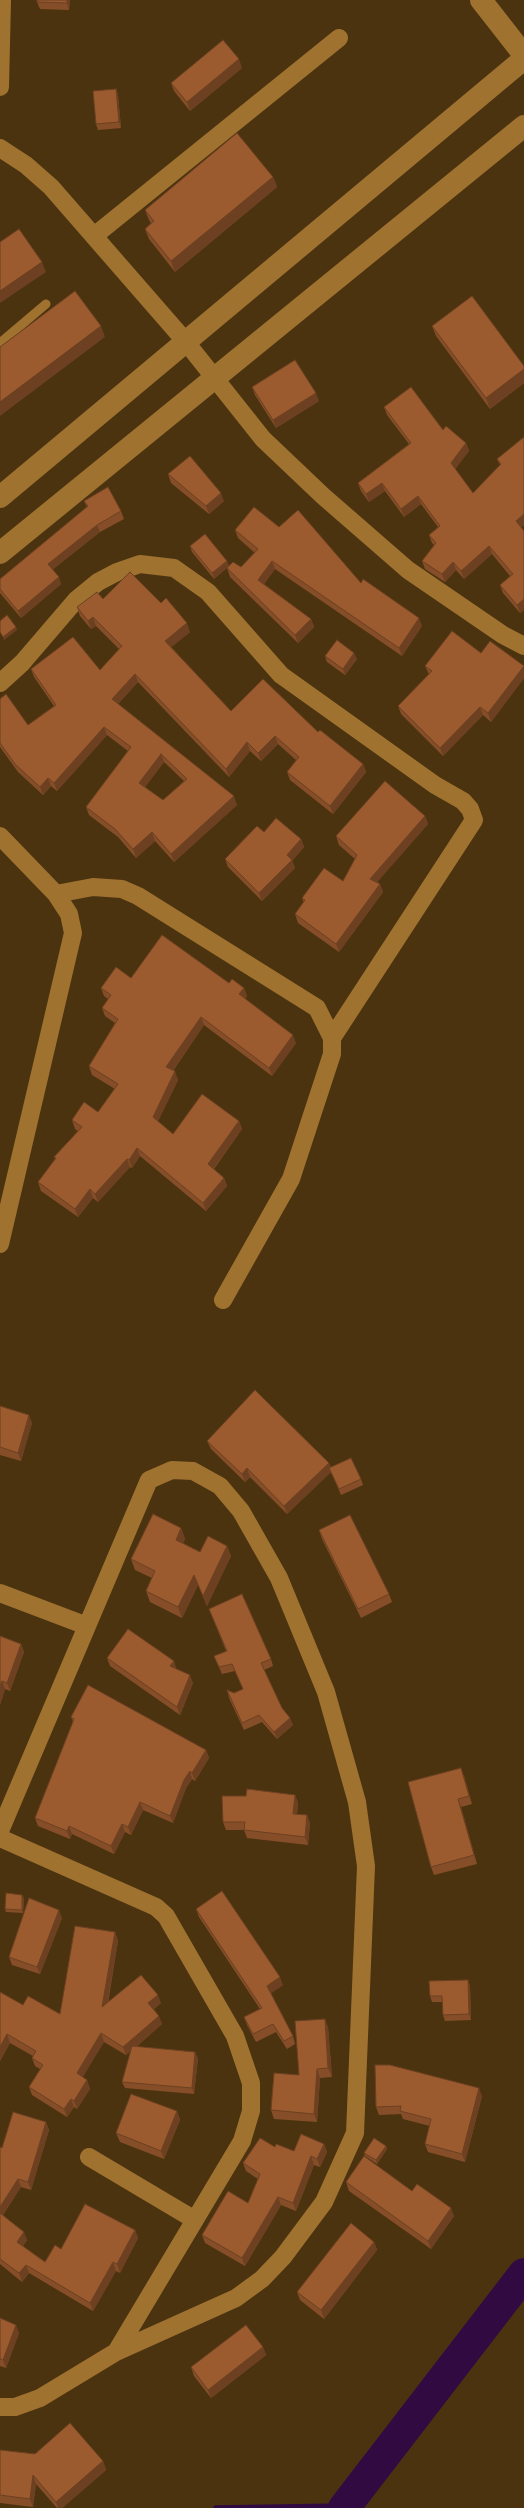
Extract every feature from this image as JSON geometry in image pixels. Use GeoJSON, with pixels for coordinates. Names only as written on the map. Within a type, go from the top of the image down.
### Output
{"type":"FeatureCollection","features":[{"type":"Feature","properties":{"kind":"street"},"geometry":{"type":"LineString","coordinates":[[0,87],[2,0]]}},
{"type":"Feature","properties":{"kind":"street"},"geometry":{"type":"LineString","coordinates":[[481,0],[524,55]]}},
{"type":"Feature","properties":{"kind":"street"},"geometry":{"type":"LineString","coordinates":[[94,236],[339,38]]}},
{"type":"Feature","properties":{"kind":"street"},"geometry":{"type":"LineString","coordinates":[[0,498],[524,59]]}},
{"type":"Feature","properties":{"kind":"street"},"geometry":{"type":"LineString","coordinates":[[0,553],[216,379],[524,126]]}},
{"type":"Feature","properties":{"kind":"street"},"geometry":{"type":"LineString","coordinates":[[0,148],[26,165],[51,187],[186,342],[263,438],[323,496],[408,570],[503,635],[524,646]]}},
{"type":"Feature","properties":{"kind":"street"},"geometry":{"type":"LineString","coordinates":[[0,683],[22,663],[76,600],[98,582],[117,572],[140,564],[174,568],[208,592],[281,676],[435,785],[463,801],[470,809],[474,820],[332,1038]]}},
{"type":"Feature","properties":{"kind":"street"},"geometry":{"type":"LineString","coordinates":[[0,836],[56,894],[69,914],[73,933],[0,1244]]}},
{"type":"Feature","properties":{"kind":"street"},"geometry":{"type":"LineString","coordinates":[[56,894],[93,887],[122,889],[138,896],[317,1008],[332,1038],[332,1054],[291,1179],[223,1300]]}},
{"type":"Feature","properties":{"kind":"street"},"geometry":{"type":"LineString","coordinates":[[0,1831],[149,1480],[172,1470],[193,1471],[220,1486],[240,1511],[279,1578],[311,1651],[340,1735],[357,1802],[366,1866],[355,2133],[324,2202],[283,2257],[262,2280],[236,2298],[116,2352],[40,2398],[15,2407],[0,2407]]}},
{"type":"Feature","properties":{"kind":"street"},"geometry":{"type":"LineString","coordinates":[[0,1593],[87,1626]]}},
{"type":"Feature","properties":{"kind":"street"},"geometry":{"type":"LineString","coordinates":[[0,1838],[156,1907],[166,1916],[235,2036],[251,2083],[251,2110],[242,2141],[116,2352]]}},
{"type":"Feature","properties":{"kind":"street"},"geometry":{"type":"LineString","coordinates":[[89,2157],[195,2220]]}},
{"type":"Feature","properties":{"kind":"lane"},"geometry":{"type":"LineString","coordinates":[[0,343],[46,304]]}},
{"type":"Feature","properties":{"kind":"building"},"geometry":{"type":"Polygon","coordinates":[[[37,0],[67,0],[67,3],[37,2],[37,0]]]}},
{"type":"Feature","properties":{"kind":"building"},"geometry":{"type":"Polygon","coordinates":[[[223,40],[239,59],[187,102],[171,83],[223,40]]]}},
{"type":"Feature","properties":{"kind":"building"},"geometry":{"type":"Polygon","coordinates":[[[116,89],[119,122],[96,124],[93,91],[116,89]]]}},
{"type":"Feature","properties":{"kind":"building"},"geometry":{"type":"Polygon","coordinates":[[[237,133],[273,177],[171,261],[145,229],[154,221],[145,210],[237,133]]]}},
{"type":"Feature","properties":{"kind":"building"},"geometry":{"type":"Polygon","coordinates":[[[19,229],[42,262],[0,291],[0,242],[19,229]]]}},
{"type":"Feature","properties":{"kind":"building"},"geometry":{"type":"Polygon","coordinates":[[[75,291],[101,326],[0,402],[0,347],[75,291]]]}},
{"type":"Feature","properties":{"kind":"building"},"geometry":{"type":"Polygon","coordinates":[[[472,296],[524,366],[524,369],[486,398],[432,326],[472,296]]]}},
{"type":"Feature","properties":{"kind":"building"},"geometry":{"type":"Polygon","coordinates":[[[295,360],[316,393],[273,420],[252,387],[295,360]]]}},
{"type":"Feature","properties":{"kind":"building"},"geometry":{"type":"Polygon","coordinates":[[[411,387],[443,430],[446,426],[466,443],[451,463],[473,493],[501,464],[497,459],[524,437],[524,514],[516,521],[524,531],[524,599],[517,605],[500,585],[513,574],[489,546],[461,571],[453,562],[442,574],[422,561],[436,543],[429,535],[440,526],[418,496],[401,509],[382,483],[366,494],[358,483],[411,443],[384,407],[411,387]]]}},
{"type":"Feature","properties":{"kind":"building"},"geometry":{"type":"Polygon","coordinates":[[[190,456],[221,493],[206,506],[168,474],[190,456]]]}},
{"type":"Feature","properties":{"kind":"building"},"geometry":{"type":"Polygon","coordinates":[[[108,487],[121,511],[97,525],[48,564],[59,577],[18,611],[0,589],[0,579],[88,506],[84,501],[108,487]]]}},
{"type":"Feature","properties":{"kind":"building"},"geometry":{"type":"Polygon","coordinates":[[[254,507],[279,527],[298,510],[361,583],[363,579],[419,618],[399,648],[272,561],[258,580],[311,619],[295,635],[227,568],[233,562],[241,567],[258,549],[235,530],[254,507]]]}},
{"type":"Feature","properties":{"kind":"building"},"geometry":{"type":"Polygon","coordinates":[[[205,534],[227,561],[212,573],[190,546],[205,534]]]}},
{"type":"Feature","properties":{"kind":"building"},"geometry":{"type":"Polygon","coordinates":[[[130,572],[161,603],[166,598],[187,623],[165,641],[231,711],[263,679],[318,732],[320,730],[363,764],[330,806],[287,772],[299,757],[275,736],[258,753],[247,742],[226,769],[135,674],[112,699],[234,796],[171,854],[152,832],[133,849],[115,829],[86,807],[131,747],[104,727],[54,783],[48,778],[40,787],[15,764],[0,743],[0,699],[6,694],[28,725],[56,705],[31,669],[73,637],[100,670],[122,646],[93,617],[88,621],[77,607],[97,592],[103,599],[130,572]],[[161,754],[139,783],[163,800],[187,779],[161,754]]]}},
{"type":"Feature","properties":{"kind":"building"},"geometry":{"type":"Polygon","coordinates":[[[7,615],[16,627],[3,637],[0,632],[0,621],[7,615]]]}},
{"type":"Feature","properties":{"kind":"building"},"geometry":{"type":"Polygon","coordinates":[[[452,631],[481,653],[490,641],[524,666],[488,713],[480,707],[440,748],[398,706],[432,671],[425,666],[452,631]]]}},
{"type":"Feature","properties":{"kind":"building"},"geometry":{"type":"Polygon","coordinates":[[[337,640],[354,653],[343,669],[325,656],[337,640]]]}},
{"type":"Feature","properties":{"kind":"building"},"geometry":{"type":"Polygon","coordinates":[[[385,781],[425,816],[370,879],[380,884],[336,944],[295,914],[305,900],[302,898],[324,868],[343,881],[357,855],[336,836],[385,781]]]}},
{"type":"Feature","properties":{"kind":"building"},"geometry":{"type":"Polygon","coordinates":[[[276,818],[301,839],[287,855],[292,860],[259,893],[225,859],[257,826],[264,832],[276,818]]]}},
{"type":"Feature","properties":{"kind":"building"},"geometry":{"type":"Polygon","coordinates":[[[162,935],[229,983],[232,979],[244,988],[239,994],[293,1035],[269,1068],[201,1017],[166,1067],[175,1071],[153,1117],[173,1134],[202,1094],[239,1121],[208,1164],[224,1178],[203,1203],[137,1148],[129,1160],[127,1159],[95,1194],[90,1189],[75,1209],[38,1182],[56,1158],[54,1157],[82,1127],[72,1120],[84,1102],[98,1112],[118,1084],[89,1066],[118,1019],[102,1008],[111,995],[101,988],[116,967],[131,978],[162,935]]]}},
{"type":"Feature","properties":{"kind":"building"},"geometry":{"type":"Polygon","coordinates":[[[255,1390],[329,1463],[284,1506],[247,1468],[242,1474],[207,1441],[255,1390]]]}},
{"type":"Feature","properties":{"kind":"building"},"geometry":{"type":"Polygon","coordinates":[[[0,1406],[29,1415],[18,1453],[0,1447],[0,1406]]]}},
{"type":"Feature","properties":{"kind":"building"},"geometry":{"type":"Polygon","coordinates":[[[351,1458],[361,1479],[339,1489],[329,1468],[351,1458]]]}},
{"type":"Feature","properties":{"kind":"building"},"geometry":{"type":"Polygon","coordinates":[[[153,1514],[181,1528],[176,1540],[200,1552],[208,1536],[227,1546],[203,1596],[194,1575],[178,1607],[146,1591],[155,1571],[131,1559],[153,1514]]]}},
{"type":"Feature","properties":{"kind":"building"},"geometry":{"type":"Polygon","coordinates":[[[350,1515],[389,1594],[358,1609],[319,1530],[350,1515]]]}},
{"type":"Feature","properties":{"kind":"building"},"geometry":{"type":"Polygon","coordinates":[[[242,1594],[271,1659],[261,1663],[282,1708],[290,1718],[274,1732],[259,1715],[242,1723],[227,1690],[234,1693],[243,1689],[232,1664],[219,1667],[214,1656],[227,1651],[209,1609],[242,1594]]]}},
{"type":"Feature","properties":{"kind":"building"},"geometry":{"type":"Polygon","coordinates":[[[128,1629],[174,1661],[170,1666],[190,1675],[177,1707],[107,1658],[128,1629]]]}},
{"type":"Feature","properties":{"kind":"building"},"geometry":{"type":"Polygon","coordinates":[[[0,1636],[21,1644],[7,1683],[2,1681],[0,1686],[0,1636]]]}},
{"type":"Feature","properties":{"kind":"building"},"geometry":{"type":"Polygon","coordinates":[[[88,1685],[206,1750],[192,1773],[190,1771],[184,1780],[170,1816],[140,1802],[128,1827],[122,1824],[111,1846],[69,1826],[67,1831],[35,1818],[74,1719],[71,1717],[88,1685]]]}},
{"type":"Feature","properties":{"kind":"building"},"geometry":{"type":"Polygon","coordinates":[[[461,1768],[469,1796],[458,1799],[474,1855],[431,1867],[408,1782],[461,1768]]]}},
{"type":"Feature","properties":{"kind":"building"},"geometry":{"type":"Polygon","coordinates":[[[247,1789],[295,1795],[293,1814],[307,1815],[305,1837],[244,1830],[245,1822],[223,1822],[222,1796],[246,1796],[247,1789]]]}},
{"type":"Feature","properties":{"kind":"building"},"geometry":{"type":"Polygon","coordinates":[[[222,1891],[280,1977],[267,1986],[293,2036],[284,2041],[273,2024],[253,2034],[244,2017],[262,2008],[196,1909],[222,1891]]]}},
{"type":"Feature","properties":{"kind":"building"},"geometry":{"type":"Polygon","coordinates":[[[6,1893],[22,1895],[22,1910],[5,1909],[6,1893]]]}},
{"type":"Feature","properties":{"kind":"building"},"geometry":{"type":"Polygon","coordinates":[[[29,1898],[59,1910],[37,1967],[9,1957],[29,1898]]]}},
{"type":"Feature","properties":{"kind":"building"},"geometry":{"type":"Polygon","coordinates":[[[75,1926],[115,1932],[102,2007],[141,1975],[158,1995],[148,2003],[159,2016],[123,2047],[101,2033],[77,2073],[87,2080],[74,2101],[71,2099],[64,2109],[29,2087],[43,2065],[32,2058],[36,2051],[7,2034],[0,2047],[0,1992],[23,2005],[28,1996],[60,2014],[75,1926]]]}},
{"type":"Feature","properties":{"kind":"building"},"geometry":{"type":"Polygon","coordinates":[[[468,1980],[469,2014],[443,2015],[442,1996],[430,1996],[429,1981],[468,1980]]]}},
{"type":"Feature","properties":{"kind":"building"},"geometry":{"type":"Polygon","coordinates":[[[325,2019],[328,2068],[317,2069],[314,2114],[271,2110],[274,2073],[299,2075],[295,2021],[325,2019]]]}},
{"type":"Feature","properties":{"kind":"building"},"geometry":{"type":"Polygon","coordinates":[[[132,2046],[195,2052],[192,2088],[122,2082],[132,2046]]]}},
{"type":"Feature","properties":{"kind":"building"},"geometry":{"type":"Polygon","coordinates":[[[375,2065],[390,2065],[479,2088],[462,2154],[425,2144],[431,2119],[400,2111],[401,2106],[376,2107],[375,2065]]]}},
{"type":"Feature","properties":{"kind":"building"},"geometry":{"type":"Polygon","coordinates":[[[131,2094],[177,2111],[161,2151],[116,2133],[131,2094]]]}},
{"type":"Feature","properties":{"kind":"building"},"geometry":{"type":"Polygon","coordinates":[[[13,2112],[46,2122],[28,2182],[18,2179],[0,2207],[0,2147],[2,2148],[13,2112]]]}},
{"type":"Feature","properties":{"kind":"building"},"geometry":{"type":"Polygon","coordinates":[[[301,2134],[324,2144],[317,2159],[311,2156],[293,2203],[278,2197],[242,2258],[202,2235],[228,2191],[248,2203],[260,2174],[243,2163],[260,2138],[275,2147],[276,2144],[294,2151],[301,2134]]]}},
{"type":"Feature","properties":{"kind":"building"},"geometry":{"type":"Polygon","coordinates":[[[374,2138],[386,2146],[376,2160],[364,2153],[374,2138]]]}},
{"type":"Feature","properties":{"kind":"building"},"geometry":{"type":"Polygon","coordinates":[[[364,2156],[412,2191],[417,2184],[451,2208],[428,2241],[346,2182],[364,2156]]]}},
{"type":"Feature","properties":{"kind":"building"},"geometry":{"type":"Polygon","coordinates":[[[85,2204],[135,2230],[117,2264],[113,2262],[90,2303],[26,2265],[19,2273],[0,2259],[0,2213],[24,2232],[17,2242],[45,2262],[55,2245],[61,2249],[85,2204]]]}},
{"type":"Feature","properties":{"kind":"building"},"geometry":{"type":"Polygon","coordinates":[[[351,2223],[374,2242],[321,2310],[297,2292],[351,2223]]]}},
{"type":"Feature","properties":{"kind":"building"},"geometry":{"type":"Polygon","coordinates":[[[0,2318],[16,2325],[3,2360],[0,2359],[0,2318]]]}},
{"type":"Feature","properties":{"kind":"building"},"geometry":{"type":"Polygon","coordinates":[[[246,2325],[263,2347],[208,2390],[191,2367],[246,2325]]]}},
{"type":"Feature","properties":{"kind":"building"},"geometry":{"type":"Polygon","coordinates":[[[70,2423],[103,2461],[56,2502],[33,2475],[30,2499],[0,2495],[0,2450],[35,2454],[70,2423]]]}},
{"type":"Feature","properties":{"kind":"waterway"},"geometry":{"type":"LineString","coordinates":[[344,2508],[524,2274]]}},
{"type":"Feature","properties":{"kind":"waterway"},"geometry":{"type":"LineString","coordinates":[[216,2508],[345,2506]]}}]}
